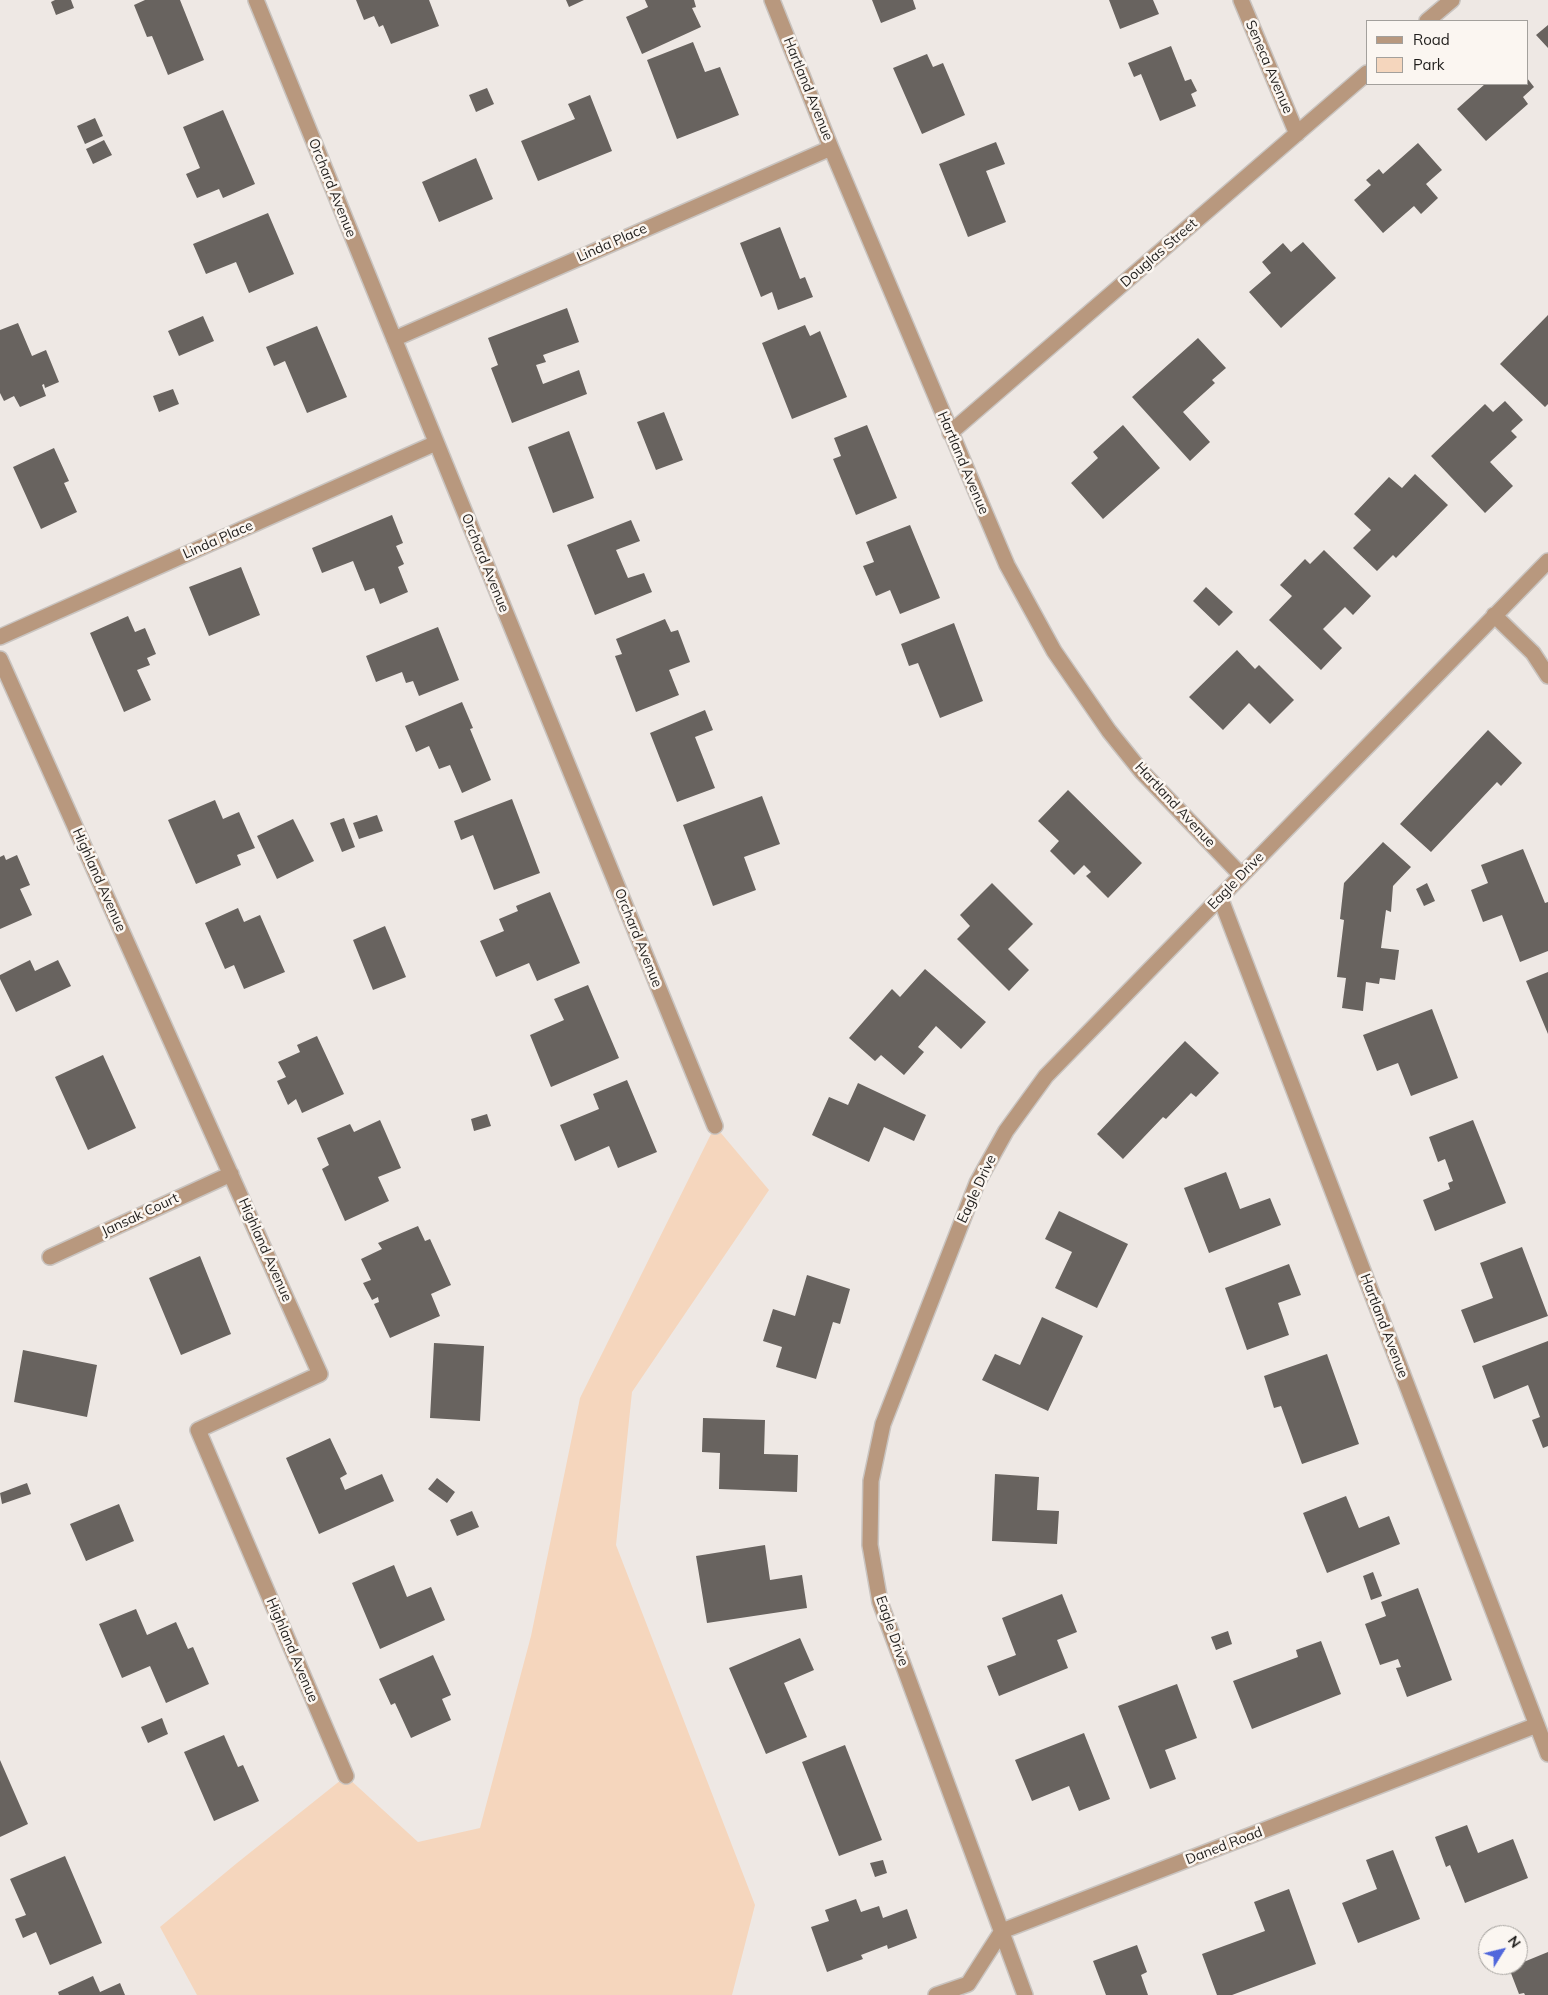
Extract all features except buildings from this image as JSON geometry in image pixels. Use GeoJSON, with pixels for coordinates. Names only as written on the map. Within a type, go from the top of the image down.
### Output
{"type":"FeatureCollection","features":[{"type":"Feature","properties":{"kind":"street","name":"Orchard Avenue"},"geometry":{"type":"LineString","coordinates":[[256,0],[715,1126]]}},
{"type":"Feature","properties":{"kind":"street","name":"Hartland Avenue"},"geometry":{"type":"LineString","coordinates":[[772,0],[831,148],[1007,565],[1054,651],[1109,731],[1142,772],[1242,875]]}},
{"type":"Feature","properties":{"kind":"street","name":"Seneca Avenue"},"geometry":{"type":"LineString","coordinates":[[1241,0],[1297,134]]}},
{"type":"Feature","properties":{"kind":"street"},"geometry":{"type":"LineString","coordinates":[[1428,20],[1452,0]]}},
{"type":"Feature","properties":{"kind":"street","name":"Douglas Street"},"geometry":{"type":"LineString","coordinates":[[950,433],[1366,75]]}},
{"type":"Feature","properties":{"kind":"street","name":"Linda Place"},"geometry":{"type":"LineString","coordinates":[[394,339],[831,148]]}},
{"type":"Feature","properties":{"kind":"street","name":"Linda Place"},"geometry":{"type":"LineString","coordinates":[[0,637],[436,442]]}},
{"type":"Feature","properties":{"kind":"street","name":"Eagle Drive"},"geometry":{"type":"LineString","coordinates":[[1026,1995],[880,1602],[870,1545],[871,1481],[883,1424],[977,1183],[1006,1131],[1046,1076],[1548,560]]}},
{"type":"Feature","properties":{"kind":"street"},"geometry":{"type":"LineString","coordinates":[[1494,615],[1533,653],[1548,676]]}},
{"type":"Feature","properties":{"kind":"street","name":"Highland Avenue"},"geometry":{"type":"LineString","coordinates":[[0,659],[320,1374],[198,1430],[346,1776]]}},
{"type":"Feature","properties":{"kind":"street","name":"Hartland Avenue"},"geometry":{"type":"LineString","coordinates":[[1220,897],[1548,1754]]}},
{"type":"Feature","properties":{"kind":"street","name":"Jansak Court"},"geometry":{"type":"LineString","coordinates":[[50,1257],[231,1174]]}},
{"type":"Feature","properties":{"kind":"street","name":"Daned Road"},"geometry":{"type":"LineString","coordinates":[[1002,1931],[1537,1725]]}},
{"type":"Feature","properties":{"kind":"street"},"geometry":{"type":"LineString","coordinates":[[936,1995],[968,1984],[1002,1931]]}},
{"type":"Feature","properties":{"kind":"green space"},"geometry":{"type":"Polygon","coordinates":[[[715,1126],[769,1190],[632,1392],[616,1545],[755,1905],[732,1995],[197,1995],[160,1927],[346,1776],[418,1842],[480,1828],[531,1636],[580,1398],[715,1126]]]}}]}
